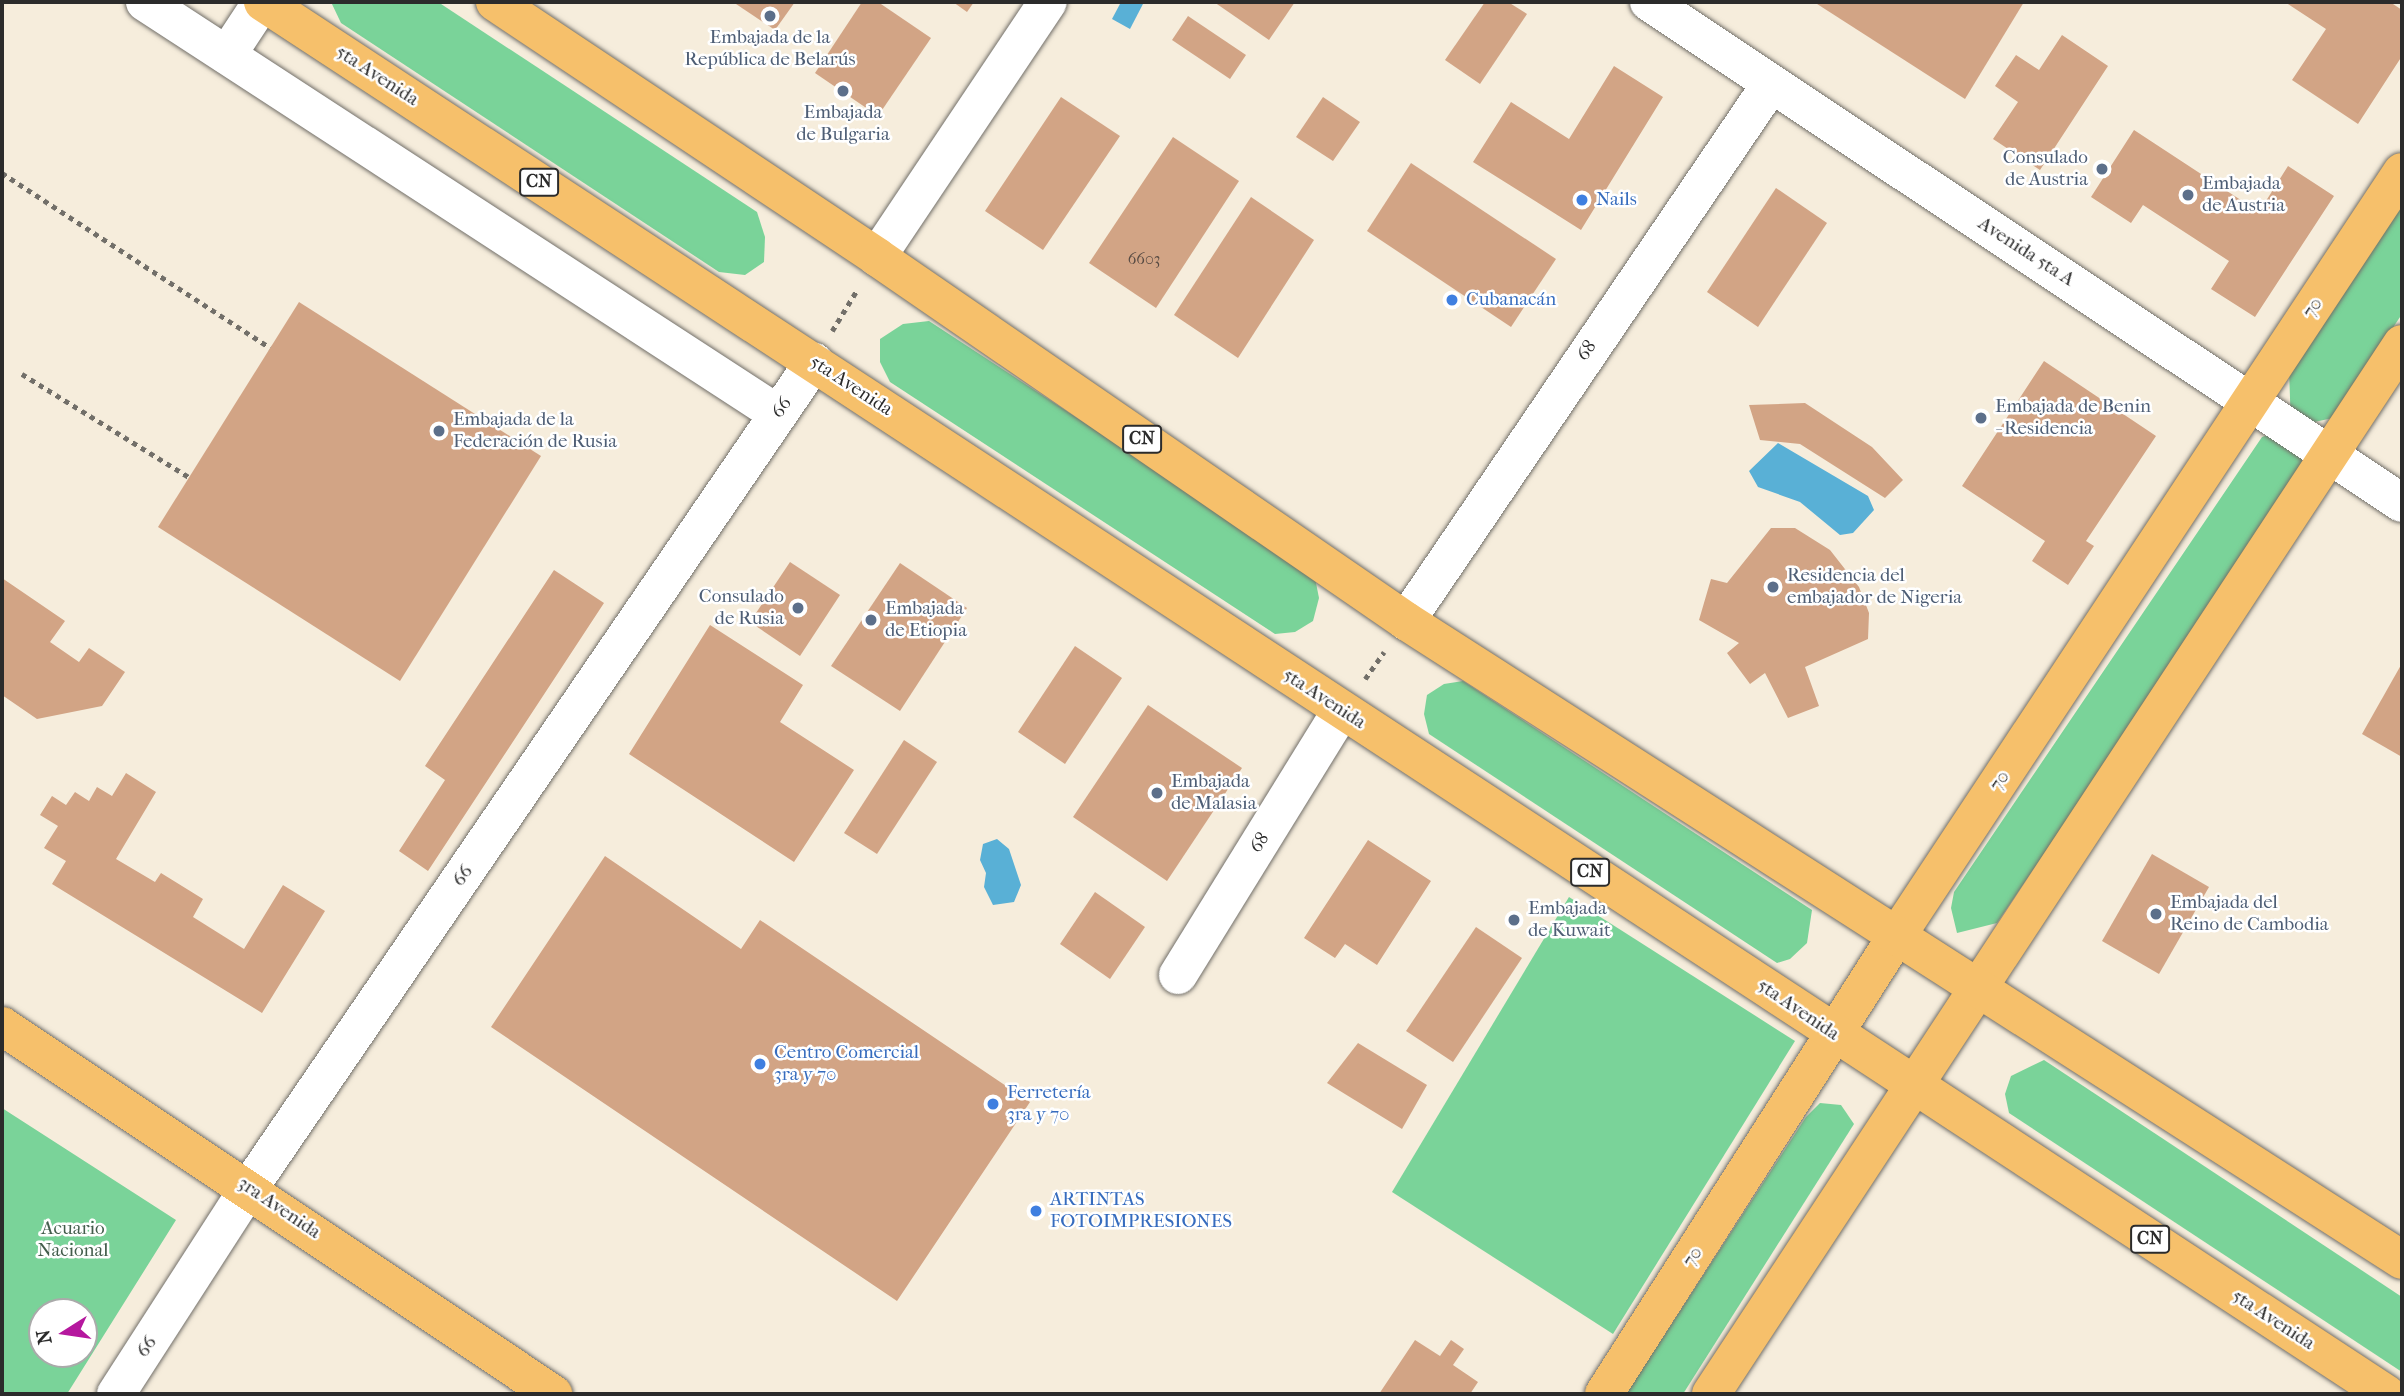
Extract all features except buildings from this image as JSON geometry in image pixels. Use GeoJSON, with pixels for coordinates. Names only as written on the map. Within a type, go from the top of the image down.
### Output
{"type":"FeatureCollection","features":[{"type":"Feature","properties":{"kind":"main road","name":"5ta Avenida"},"geometry":{"type":"LineString","coordinates":[[263,2],[1836,1036],[1914,1084],[2386,1394]]}},
{"type":"Feature","properties":{"kind":"main road","name":"CN"},"geometry":{"type":"LineString","coordinates":[[495,2],[877,257],[1406,621],[1975,988],[2402,1259]]}},
{"type":"Feature","properties":{"kind":"main road","name":"70"},"geometry":{"type":"LineString","coordinates":[[1604,1394],[1836,1036],[1896,937],[2402,172]]}},
{"type":"Feature","properties":{"kind":"main road"},"geometry":{"type":"LineString","coordinates":[[1711,1394],[1975,988],[2331,455],[2402,344]]}},
{"type":"Feature","properties":{"kind":"main road","name":"3ra Avenida"},"geometry":{"type":"LineString","coordinates":[[2,1026],[249,1188],[553,1394]]}},
{"type":"Feature","properties":{"kind":"street"},"geometry":{"type":"LineString","coordinates":[[145,2],[778,414]]}},
{"type":"Feature","properties":{"kind":"street"},"geometry":{"type":"LineString","coordinates":[[227,55],[263,2]]}},
{"type":"Feature","properties":{"kind":"street"},"geometry":{"type":"LineString","coordinates":[[877,257],[1048,2]]}},
{"type":"Feature","properties":{"kind":"street","name":"Avenida 5ta A"},"geometry":{"type":"LineString","coordinates":[[1649,2],[2402,503]]}},
{"type":"Feature","properties":{"kind":"street","name":"68"},"geometry":{"type":"LineString","coordinates":[[1406,621],[1771,84]]}},
{"type":"Feature","properties":{"kind":"street","name":"66"},"geometry":{"type":"LineString","coordinates":[[116,1394],[249,1188],[814,362]]}},
{"type":"Feature","properties":{"kind":"street","name":"68"},"geometry":{"type":"LineString","coordinates":[[1178,975],[1341,711]]}},
{"type":"Feature","properties":{"kind":"path"},"geometry":{"type":"LineString","coordinates":[[2,173],[270,348]]}},
{"type":"Feature","properties":{"kind":"path"},"geometry":{"type":"LineString","coordinates":[[814,362],[877,257]]}},
{"type":"Feature","properties":{"kind":"path"},"geometry":{"type":"LineString","coordinates":[[22,373],[190,477]]}},
{"type":"Feature","properties":{"kind":"path"},"geometry":{"type":"LineString","coordinates":[[1341,711],[1406,621]]}},
{"type":"Feature","properties":{"kind":"green space"},"geometry":{"type":"Polygon","coordinates":[[[331,2],[438,2],[757,212],[765,237],[764,262],[745,275],[719,272],[341,23],[331,2]]]}},
{"type":"Feature","properties":{"kind":"green space"},"geometry":{"type":"Polygon","coordinates":[[[2402,202],[2402,314],[2333,418],[2291,427],[2289,369],[2402,202]]]}},
{"type":"Feature","properties":{"kind":"green space"},"geometry":{"type":"Polygon","coordinates":[[[929,321],[1314,573],[1319,598],[1313,621],[1295,632],[1275,634],[890,382],[880,362],[880,339],[903,324],[929,321]]]}},
{"type":"Feature","properties":{"kind":"green space"},"geometry":{"type":"Polygon","coordinates":[[[2291,427],[2304,455],[2296,483],[1997,923],[1957,933],[1951,908],[1954,892],[2262,437],[2291,427]]]}},
{"type":"Feature","properties":{"kind":"green space"},"geometry":{"type":"Polygon","coordinates":[[[1463,681],[1812,910],[1807,943],[1790,959],[1777,963],[1429,734],[1424,714],[1427,695],[1444,684],[1463,681]]]}},
{"type":"Feature","properties":{"kind":"green space"},"geometry":{"type":"Polygon","coordinates":[[[1569,897],[1795,1041],[1613,1334],[1392,1192],[1569,897]]]}},
{"type":"Feature","properties":{"kind":"green space"},"geometry":{"type":"Polygon","coordinates":[[[2044,1060],[2402,1297],[2402,1372],[2009,1113],[2005,1094],[2011,1076],[2044,1060]]]}},
{"type":"Feature","properties":{"kind":"green space"},"geometry":{"type":"Polygon","coordinates":[[[1820,1103],[1841,1105],[1854,1124],[1683,1394],[1626,1394],[1806,1117],[1820,1103]]]}},
{"type":"Feature","properties":{"kind":"green space","name":"Acuario Nacional"},"geometry":{"type":"Polygon","coordinates":[[[2,1108],[176,1220],[98,1345],[98,1298],[28,1298],[28,1368],[83,1368],[67,1394],[2,1394],[2,1108]]]}},
{"type":"Feature","properties":{"kind":"water"},"geometry":{"type":"Polygon","coordinates":[[[1121,2],[1144,2],[1130,29],[1112,19],[1121,2]]]}},
{"type":"Feature","properties":{"kind":"water"},"geometry":{"type":"Polygon","coordinates":[[[1778,443],[1868,496],[1874,510],[1853,533],[1840,535],[1800,502],[1758,487],[1749,471],[1778,443]]]}},
{"type":"Feature","properties":{"kind":"water"},"geometry":{"type":"Polygon","coordinates":[[[997,839],[1009,849],[1021,885],[1014,902],[993,905],[984,887],[986,873],[980,860],[983,844],[997,839]]]}},
{"type":"Feature","properties":{"kind":"place","name":"Embajada de la República de Belarús"},"geometry":{"type":"Point","coordinates":[770,16]}},
{"type":"Feature","properties":{"kind":"place","name":"Embajada de Bulgaria"},"geometry":{"type":"Point","coordinates":[843,91]}},
{"type":"Feature","properties":{"kind":"place","name":"Consulado de Austria"},"geometry":{"type":"Point","coordinates":[2102,169]}},
{"type":"Feature","properties":{"kind":"place","name":"Embajada de Austria"},"geometry":{"type":"Point","coordinates":[2188,195]}},
{"type":"Feature","properties":{"kind":"place","name":"Nails"},"geometry":{"type":"Point","coordinates":[1582,200]}},
{"type":"Feature","properties":{"kind":"place","name":"Cubanacán"},"geometry":{"type":"Point","coordinates":[1452,300]}},
{"type":"Feature","properties":{"kind":"place","name":"Embajada de Benin - Residencia"},"geometry":{"type":"Point","coordinates":[1981,418]}},
{"type":"Feature","properties":{"kind":"place","name":"Embajada de la Federación de Rusia"},"geometry":{"type":"Point","coordinates":[439,431]}},
{"type":"Feature","properties":{"kind":"place","name":"Residencia del embajador de Nigeria"},"geometry":{"type":"Point","coordinates":[1773,587]}},
{"type":"Feature","properties":{"kind":"place","name":"Consulado de Rusia"},"geometry":{"type":"Point","coordinates":[798,608]}},
{"type":"Feature","properties":{"kind":"place","name":"Embajada de Etiopia"},"geometry":{"type":"Point","coordinates":[871,620]}},
{"type":"Feature","properties":{"kind":"place","name":"Embajada de Malasia"},"geometry":{"type":"Point","coordinates":[1157,793]}},
{"type":"Feature","properties":{"kind":"place","name":"Embajada del Reino de Cambodia"},"geometry":{"type":"Point","coordinates":[2156,914]}},
{"type":"Feature","properties":{"kind":"place","name":"Embajada de Kuwait"},"geometry":{"type":"Point","coordinates":[1514,920]}},
{"type":"Feature","properties":{"kind":"place","name":"Centro Comercial 3ra y 70"},"geometry":{"type":"Point","coordinates":[760,1064]}},
{"type":"Feature","properties":{"kind":"place","name":"Ferretería 3ra y 70"},"geometry":{"type":"Point","coordinates":[993,1104]}},
{"type":"Feature","properties":{"kind":"place","name":"ARTINTAS FOTOIMPRESIONES"},"geometry":{"type":"Point","coordinates":[1036,1211]}}]}
